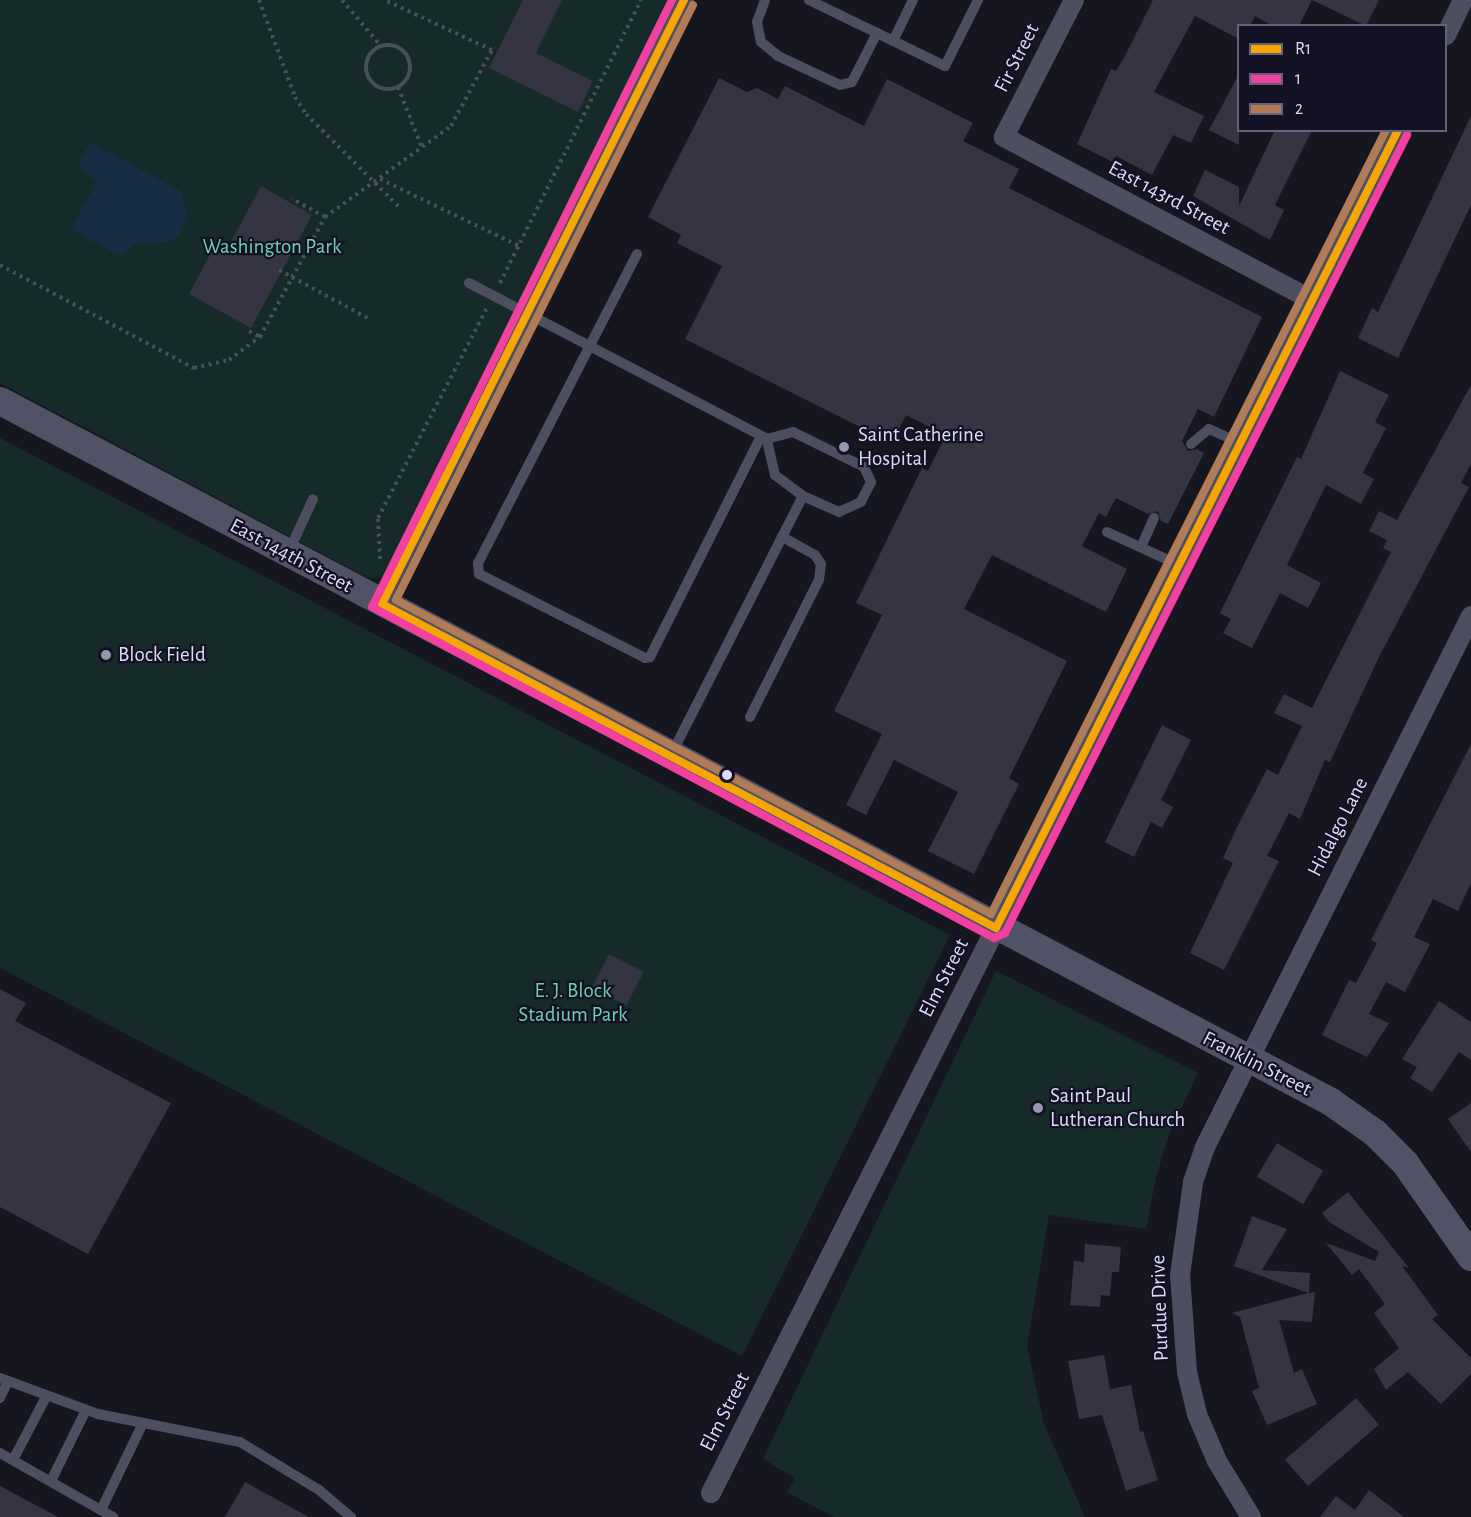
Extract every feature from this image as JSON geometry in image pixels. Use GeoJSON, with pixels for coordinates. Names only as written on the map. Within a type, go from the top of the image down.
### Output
{"type":"FeatureCollection","features":[{"type":"Feature","properties":{"kind":"street"},"geometry":{"type":"LineString","coordinates":[[382,604],[684,0]]}},
{"type":"Feature","properties":{"kind":"street","name":"Fir Street"},"geometry":{"type":"LineString","coordinates":[[1004,137],[1074,0]]}},
{"type":"Feature","properties":{"kind":"street"},"geometry":{"type":"LineString","coordinates":[[1447,33],[1463,0]]}},
{"type":"Feature","properties":{"kind":"street","name":"Elm Street"},"geometry":{"type":"LineString","coordinates":[[711,1493],[1397,132]]}},
{"type":"Feature","properties":{"kind":"street","name":"East 143rd Street"},"geometry":{"type":"LineString","coordinates":[[1004,137],[1312,300]]}},
{"type":"Feature","properties":{"kind":"street","name":"East 144th Street"},"geometry":{"type":"LineString","coordinates":[[0,401],[996,928]]}},
{"type":"Feature","properties":{"kind":"street","name":"Hidalgo Lane"},"geometry":{"type":"LineString","coordinates":[[1248,1060],[1471,616]]}},
{"type":"Feature","properties":{"kind":"street","name":"Franklin Street"},"geometry":{"type":"LineString","coordinates":[[996,928],[1331,1102],[1376,1133],[1420,1181],[1471,1257]]}},
{"type":"Feature","properties":{"kind":"street","name":"Purdue Drive"},"geometry":{"type":"LineString","coordinates":[[1248,1060],[1205,1147],[1193,1182],[1180,1275],[1187,1372],[1197,1414],[1216,1461],[1251,1517]]}},
{"type":"Feature","properties":{"kind":"lane"},"geometry":{"type":"LineString","coordinates":[[765,0],[758,22],[761,42],[778,56],[840,85],[852,82],[877,33]]}},
{"type":"Feature","properties":{"kind":"lane"},"geometry":{"type":"LineString","coordinates":[[809,0],[828,4],[877,33],[945,66],[978,0]]}},
{"type":"Feature","properties":{"kind":"lane"},"geometry":{"type":"LineString","coordinates":[[893,41],[913,0]]}},
{"type":"Feature","properties":{"kind":"lane"},"geometry":{"type":"LineString","coordinates":[[637,254],[477,569],[479,574],[645,658],[654,654],[764,438]]}},
{"type":"Feature","properties":{"kind":"lane"},"geometry":{"type":"LineString","coordinates":[[469,283],[588,348],[764,438],[793,432],[864,467],[871,482],[861,502],[839,512],[803,496],[775,475],[764,438]]}},
{"type":"Feature","properties":{"kind":"lane"},"geometry":{"type":"LineString","coordinates":[[1191,444],[1209,429],[1240,443]]}},
{"type":"Feature","properties":{"kind":"lane"},"geometry":{"type":"LineString","coordinates":[[670,756],[803,496]]}},
{"type":"Feature","properties":{"kind":"lane"},"geometry":{"type":"LineString","coordinates":[[287,554],[313,500]]}},
{"type":"Feature","properties":{"kind":"lane"},"geometry":{"type":"LineString","coordinates":[[1141,547],[1154,518]]}},
{"type":"Feature","properties":{"kind":"lane"},"geometry":{"type":"LineString","coordinates":[[1107,532],[1179,566]]}},
{"type":"Feature","properties":{"kind":"lane"},"geometry":{"type":"LineString","coordinates":[[750,717],[819,580],[821,564],[815,555],[782,537]]}},
{"type":"Feature","properties":{"kind":"lane"},"geometry":{"type":"LineString","coordinates":[[0,1398],[4,1380],[86,1410],[240,1442],[319,1490],[351,1517]]}},
{"type":"Feature","properties":{"kind":"lane"},"geometry":{"type":"LineString","coordinates":[[13,1460],[46,1396]]}},
{"type":"Feature","properties":{"kind":"lane"},"geometry":{"type":"LineString","coordinates":[[51,1481],[86,1410]]}},
{"type":"Feature","properties":{"kind":"lane"},"geometry":{"type":"LineString","coordinates":[[101,1510],[143,1423]]}},
{"type":"Feature","properties":{"kind":"lane"},"geometry":{"type":"LineString","coordinates":[[0,1453],[113,1517]]}},
{"type":"Feature","properties":{"kind":"path"},"geometry":{"type":"LineString","coordinates":[[259,0],[295,96],[306,114],[399,207]]}},
{"type":"Feature","properties":{"kind":"path"},"geometry":{"type":"LineString","coordinates":[[342,0],[381,46]]}},
{"type":"Feature","properties":{"kind":"path"},"geometry":{"type":"LineString","coordinates":[[0,265],[194,368],[229,360],[260,337],[325,217],[422,148],[458,117],[492,50],[385,0]]}},
{"type":"Feature","properties":{"kind":"path"},"geometry":{"type":"LineString","coordinates":[[381,569],[378,519],[519,246],[641,0]]}},
{"type":"Feature","properties":{"kind":"path"},"geometry":{"type":"LineString","coordinates":[[381,46],[396,46],[410,62],[408,77],[398,87],[377,86],[368,75],[367,62],[381,46]]}},
{"type":"Feature","properties":{"kind":"path"},"geometry":{"type":"LineString","coordinates":[[398,87],[422,148]]}},
{"type":"Feature","properties":{"kind":"path"},"geometry":{"type":"LineString","coordinates":[[380,179],[519,246]]}},
{"type":"Feature","properties":{"kind":"path"},"geometry":{"type":"LineString","coordinates":[[292,199],[325,217]]}},
{"type":"Feature","properties":{"kind":"path"},"geometry":{"type":"LineString","coordinates":[[279,270],[371,320]]}},
{"type":"Feature","properties":{"kind":"path"},"geometry":{"type":"LineString","coordinates":[[249,331],[260,337]]}},
{"type":"Feature","properties":{"kind":"green space","name":"Washington Park"},"geometry":{"type":"Polygon","coordinates":[[[0,0],[671,0],[386,574],[377,579],[366,577],[0,383],[0,0]]]}},
{"type":"Feature","properties":{"kind":"green space","name":"E. J. Block Stadium Park"},"geometry":{"type":"Polygon","coordinates":[[[0,438],[950,935],[742,1356],[0,968],[0,438]]]}},
{"type":"Feature","properties":{"kind":"green space"},"geometry":{"type":"Polygon","coordinates":[[[996,971],[1198,1073],[1170,1132],[1156,1177],[1146,1229],[1049,1215],[1027,1346],[1044,1424],[1085,1517],[834,1517],[787,1492],[795,1478],[763,1459],[996,971]]]}},
{"type":"Feature","properties":{"kind":"water"},"geometry":{"type":"Polygon","coordinates":[[[90,142],[180,191],[187,216],[178,236],[170,242],[136,244],[121,256],[71,230],[97,180],[80,170],[82,166],[78,164],[90,142]]]}},
{"type":"Feature","properties":{"kind":"building"},"geometry":{"type":"Polygon","coordinates":[[[523,0],[562,0],[536,53],[593,81],[578,112],[489,68],[523,0]]]}},
{"type":"Feature","properties":{"kind":"building"},"geometry":{"type":"Polygon","coordinates":[[[1153,0],[1312,0],[1300,24],[1269,24],[1255,16],[1251,24],[1237,24],[1237,38],[1195,16],[1154,92],[1204,116],[1191,143],[1173,135],[1152,175],[1116,156],[1113,162],[1077,144],[1111,69],[1116,71],[1153,0]]]}},
{"type":"Feature","properties":{"kind":"building"},"geometry":{"type":"Polygon","coordinates":[[[1312,0],[1379,0],[1367,24],[1362,24],[1312,0]]]}},
{"type":"Feature","properties":{"kind":"building"},"geometry":{"type":"Polygon","coordinates":[[[719,78],[747,92],[757,88],[778,99],[785,86],[864,126],[887,79],[973,123],[963,141],[1019,169],[1009,188],[1262,317],[1214,417],[1198,409],[1182,441],[1188,451],[1197,449],[1204,453],[1168,524],[1161,521],[1158,511],[1148,514],[1116,498],[1106,517],[1099,513],[1082,546],[1127,569],[1106,612],[992,555],[964,609],[1067,661],[1009,778],[1019,784],[974,874],[928,851],[958,792],[894,760],[866,815],[846,805],[882,734],[834,711],[882,615],[856,603],[922,468],[928,471],[946,435],[906,415],[892,443],[685,339],[722,266],[677,243],[681,235],[648,217],[719,78]]]}},
{"type":"Feature","properties":{"kind":"building"},"geometry":{"type":"Polygon","coordinates":[[[1237,78],[1239,145],[1209,130],[1237,78]]]}},
{"type":"Feature","properties":{"kind":"building"},"geometry":{"type":"Polygon","coordinates":[[[1471,116],[1471,205],[1398,358],[1358,338],[1372,308],[1378,312],[1471,116]]]}},
{"type":"Feature","properties":{"kind":"building"},"geometry":{"type":"Polygon","coordinates":[[[1274,132],[1311,132],[1275,205],[1284,210],[1270,240],[1193,196],[1205,170],[1239,187],[1239,206],[1274,132]]]}},
{"type":"Feature","properties":{"kind":"building"},"geometry":{"type":"Polygon","coordinates":[[[261,186],[312,215],[251,328],[189,294],[214,247],[225,253],[261,186]]]}},
{"type":"Feature","properties":{"kind":"building"},"geometry":{"type":"Polygon","coordinates":[[[1340,371],[1389,395],[1375,422],[1386,428],[1363,473],[1374,479],[1361,504],[1326,485],[1287,565],[1321,583],[1308,608],[1280,593],[1252,648],[1223,633],[1231,619],[1220,613],[1297,457],[1301,459],[1340,371]]]}},
{"type":"Feature","properties":{"kind":"building"},"geometry":{"type":"Polygon","coordinates":[[[1471,385],[1471,464],[1461,483],[1469,487],[1380,655],[1330,762],[1325,760],[1300,819],[1289,813],[1267,856],[1279,861],[1224,970],[1190,953],[1233,863],[1223,858],[1236,829],[1267,769],[1278,775],[1302,726],[1274,713],[1284,694],[1312,708],[1391,552],[1383,548],[1387,540],[1369,531],[1379,511],[1397,520],[1471,385]]]}},
{"type":"Feature","properties":{"kind":"building"},"geometry":{"type":"Polygon","coordinates":[[[1162,725],[1191,740],[1161,800],[1173,807],[1162,828],[1151,822],[1134,857],[1105,842],[1162,725]]]}},
{"type":"Feature","properties":{"kind":"building"},"geometry":{"type":"Polygon","coordinates":[[[1471,744],[1471,883],[1458,911],[1433,899],[1414,937],[1430,944],[1405,992],[1386,982],[1369,1014],[1389,1023],[1367,1057],[1322,1035],[1349,980],[1356,983],[1377,943],[1371,940],[1471,744]]]}},
{"type":"Feature","properties":{"kind":"building"},"geometry":{"type":"Polygon","coordinates":[[[609,954],[644,972],[626,1006],[592,988],[609,954]]]}},
{"type":"Feature","properties":{"kind":"building"},"geometry":{"type":"Polygon","coordinates":[[[0,989],[26,1003],[15,1021],[171,1103],[88,1254],[0,1207],[0,989]]]}},
{"type":"Feature","properties":{"kind":"building"},"geometry":{"type":"Polygon","coordinates":[[[1439,1001],[1471,1022],[1471,1060],[1459,1052],[1432,1092],[1410,1078],[1417,1067],[1402,1059],[1439,1001]]]}},
{"type":"Feature","properties":{"kind":"building"},"geometry":{"type":"Polygon","coordinates":[[[1471,1103],[1471,1152],[1448,1119],[1471,1103]]]}},
{"type":"Feature","properties":{"kind":"building"},"geometry":{"type":"Polygon","coordinates":[[[1277,1143],[1323,1171],[1303,1204],[1257,1176],[1277,1143]]]}},
{"type":"Feature","properties":{"kind":"building"},"geometry":{"type":"Polygon","coordinates":[[[1348,1192],[1409,1268],[1402,1266],[1438,1315],[1432,1319],[1471,1358],[1471,1374],[1441,1404],[1408,1372],[1386,1390],[1374,1369],[1399,1348],[1374,1313],[1385,1304],[1359,1269],[1352,1275],[1326,1243],[1375,1261],[1379,1252],[1329,1222],[1322,1213],[1348,1192]]]}},
{"type":"Feature","properties":{"kind":"building"},"geometry":{"type":"Polygon","coordinates":[[[1252,1216],[1287,1229],[1262,1270],[1310,1273],[1309,1293],[1315,1292],[1312,1322],[1279,1320],[1294,1373],[1302,1369],[1317,1404],[1267,1425],[1252,1391],[1259,1388],[1240,1317],[1232,1313],[1308,1293],[1234,1266],[1252,1216]]]}},
{"type":"Feature","properties":{"kind":"building"},"geometry":{"type":"Polygon","coordinates":[[[1085,1244],[1121,1247],[1119,1272],[1112,1272],[1110,1296],[1101,1295],[1100,1307],[1070,1305],[1074,1261],[1084,1262],[1085,1244]]]}},
{"type":"Feature","properties":{"kind":"building"},"geometry":{"type":"Polygon","coordinates":[[[1104,1355],[1110,1389],[1131,1385],[1140,1432],[1143,1431],[1158,1480],[1126,1491],[1102,1415],[1079,1419],[1068,1361],[1104,1355]]]}},
{"type":"Feature","properties":{"kind":"building"},"geometry":{"type":"Polygon","coordinates":[[[1356,1398],[1379,1424],[1308,1486],[1285,1460],[1356,1398]]]}},
{"type":"Feature","properties":{"kind":"building"},"geometry":{"type":"Polygon","coordinates":[[[245,1482],[309,1517],[225,1517],[245,1482]]]}},
{"type":"Feature","properties":{"kind":"building"},"geometry":{"type":"Polygon","coordinates":[[[0,1486],[58,1517],[0,1517],[0,1486]]]}},
{"type":"Feature","properties":{"kind":"building"},"geometry":{"type":"Polygon","coordinates":[[[1369,1490],[1404,1517],[1320,1517],[1336,1496],[1355,1510],[1369,1490]]]}},
{"type":"Feature","properties":{"kind":"transit line","name":"1"},"geometry":{"type":"LineString","coordinates":[[672,0],[372,607],[994,938],[1005,933],[1407,135]]}},
{"type":"Feature","properties":{"kind":"transit line","name":"R1"},"geometry":{"type":"LineString","coordinates":[[684,0],[382,604],[996,928],[1397,132]]}},
{"type":"Feature","properties":{"kind":"transit line","name":"2"},"geometry":{"type":"LineString","coordinates":[[693,5],[396,600],[991,914],[1385,132]]}},
{"type":"Feature","properties":{"kind":"place","name":"Saint Catherine Hospital"},"geometry":{"type":"Point","coordinates":[844,447]}},
{"type":"Feature","properties":{"kind":"place","name":"Block Field"},"geometry":{"type":"Point","coordinates":[106,655]}},
{"type":"Feature","properties":{"kind":"place","name":"Saint Paul Lutheran Church"},"geometry":{"type":"Point","coordinates":[1038,1108]}}]}
